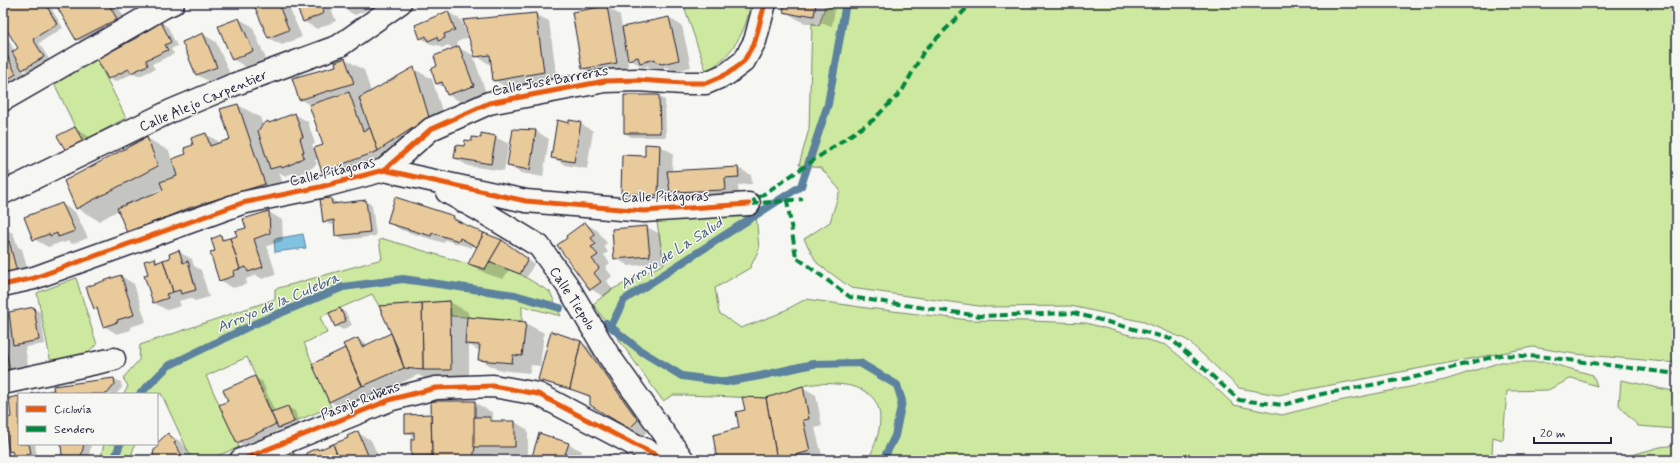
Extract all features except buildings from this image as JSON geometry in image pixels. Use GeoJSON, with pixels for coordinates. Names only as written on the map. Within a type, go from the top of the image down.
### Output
{"type":"FeatureCollection","features":[{"type":"Feature","properties":{"kind":"street"},"geometry":{"type":"LineString","coordinates":[[3,100],[173,3]]}},
{"type":"Feature","properties":{"kind":"street","name":"Calle Alejo Carpentier"},"geometry":{"type":"LineString","coordinates":[[3,193],[171,111],[234,85],[340,46],[400,3]]}},
{"type":"Feature","properties":{"kind":"street","name":"Calle José Barreras"},"geometry":{"type":"LineString","coordinates":[[384,170],[431,128],[489,103],[604,81],[638,80],[706,83],[726,74],[744,61],[756,41],[765,3]]}},
{"type":"Feature","properties":{"kind":"street","name":"Calle Pitágoras"},"geometry":{"type":"LineString","coordinates":[[3,285],[34,278],[242,203],[384,170],[423,180],[526,201],[644,211],[749,204]]}},
{"type":"Feature","properties":{"kind":"street","name":"Calle Tiepolo"},"geometry":{"type":"LineString","coordinates":[[423,180],[478,209],[539,246],[567,285],[609,356],[683,460]]}},
{"type":"Feature","properties":{"kind":"street"},"geometry":{"type":"LineString","coordinates":[[3,383],[114,359]]}},
{"type":"Feature","properties":{"kind":"street","name":"Pasaje Rubens"},"geometry":{"type":"LineString","coordinates":[[241,460],[392,399],[436,388],[493,386],[538,394],[635,445],[667,460]]}},
{"type":"Feature","properties":{"kind":"green space"},"geometry":{"type":"Polygon","coordinates":[[[683,3],[750,3],[746,23],[736,43],[723,59],[706,71],[683,3]]]}},
{"type":"Feature","properties":{"kind":"green space"},"geometry":{"type":"Polygon","coordinates":[[[826,3],[1677,3],[1677,363],[1575,354],[1533,347],[1278,395],[1239,388],[1187,340],[1144,322],[1071,306],[986,307],[851,288],[817,263],[804,239],[830,222],[840,190],[821,168],[799,165],[809,129],[812,23],[819,26],[826,3]]]}},
{"type":"Feature","properties":{"kind":"green space"},"geometry":{"type":"Polygon","coordinates":[[[97,59],[126,118],[83,141],[54,83],[97,59]]]}},
{"type":"Feature","properties":{"kind":"green space"},"geometry":{"type":"Polygon","coordinates":[[[756,213],[759,249],[750,268],[715,288],[719,313],[741,328],[778,314],[806,299],[969,320],[1086,323],[1166,345],[1199,372],[1234,405],[1282,415],[1329,403],[1445,380],[1501,362],[1546,362],[1593,375],[1597,386],[1572,378],[1548,390],[1507,391],[1503,440],[1493,437],[1492,454],[1579,460],[868,460],[878,433],[880,420],[879,409],[874,399],[866,392],[853,387],[824,383],[798,387],[775,396],[765,398],[673,395],[663,401],[593,304],[611,290],[664,264],[656,217],[756,213]]]}},
{"type":"Feature","properties":{"kind":"green space"},"geometry":{"type":"Polygon","coordinates":[[[384,239],[485,269],[489,262],[520,274],[550,292],[561,316],[522,306],[522,321],[451,316],[450,301],[379,306],[372,294],[320,317],[327,333],[304,343],[331,407],[278,428],[247,357],[206,376],[239,447],[207,460],[192,460],[161,393],[158,396],[158,393],[124,393],[128,386],[123,378],[139,360],[140,345],[275,299],[275,289],[382,259],[379,240],[384,239]]]}},
{"type":"Feature","properties":{"kind":"green space"},"geometry":{"type":"Polygon","coordinates":[[[76,278],[97,345],[85,356],[51,363],[37,293],[76,278]]]}},
{"type":"Feature","properties":{"kind":"green space"},"geometry":{"type":"Polygon","coordinates":[[[1621,380],[1677,392],[1677,429],[1638,426],[1619,405],[1621,380]]]}},
{"type":"Feature","properties":{"kind":"green space"},"geometry":{"type":"Polygon","coordinates":[[[104,445],[135,445],[130,460],[100,460],[104,445]]]}},
{"type":"Feature","properties":{"kind":"green space"},"geometry":{"type":"Polygon","coordinates":[[[1677,445],[1677,460],[1614,460],[1660,447],[1677,445]]]}},
{"type":"Feature","properties":{"kind":"water"},"geometry":{"type":"Polygon","coordinates":[[[303,234],[306,248],[275,252],[274,239],[303,234]]]}},
{"type":"Feature","properties":{"kind":"waterway","name":"Arroyo de La Salud"},"geometry":{"type":"LineString","coordinates":[[611,326],[624,300],[801,186],[828,104],[846,3]]}},
{"type":"Feature","properties":{"kind":"waterway","name":"Arroyo de la Culebra"},"geometry":{"type":"LineString","coordinates":[[141,393],[168,366],[254,324],[343,287],[403,279],[515,295],[560,308]]}},
{"type":"Feature","properties":{"kind":"waterway","name":"Arroyo de la Culebra"},"geometry":{"type":"LineString","coordinates":[[606,323],[641,351],[682,376],[726,382],[813,364],[860,363],[897,385],[902,401],[895,436],[883,460]]}},
{"type":"Feature","properties":{"kind":"waterway","name":"Arroyo de la Culebra"},"geometry":{"type":"LineString","coordinates":[[114,460],[120,445]]}},
{"type":"Feature","properties":{"kind":"marked path"},"geometry":{"type":"LineString","coordinates":[[749,204],[873,120],[902,91],[924,51],[970,5],[976,3]]}},
{"type":"Feature","properties":{"kind":"marked path"},"geometry":{"type":"LineString","coordinates":[[751,204],[803,199]]}},
{"type":"Feature","properties":{"kind":"marked path"},"geometry":{"type":"LineString","coordinates":[[787,200],[796,257],[850,297],[980,316],[1074,313],[1171,339],[1239,400],[1283,405],[1322,394],[1420,376],[1500,355],[1546,357],[1677,374]]}},
{"type":"Feature","properties":{"kind":"cycle path"},"geometry":{"type":"LineString","coordinates":[[384,170],[431,129],[489,103],[605,81],[638,80],[706,83],[727,74],[744,61],[755,41],[765,3]]}},
{"type":"Feature","properties":{"kind":"cycle path"},"geometry":{"type":"LineString","coordinates":[[3,285],[34,278],[242,203],[320,187],[384,170],[526,201],[644,211],[749,204]]}},
{"type":"Feature","properties":{"kind":"cycle path"},"geometry":{"type":"LineString","coordinates":[[241,460],[392,399],[436,388],[493,386],[538,394],[635,445],[667,460]]}}]}
